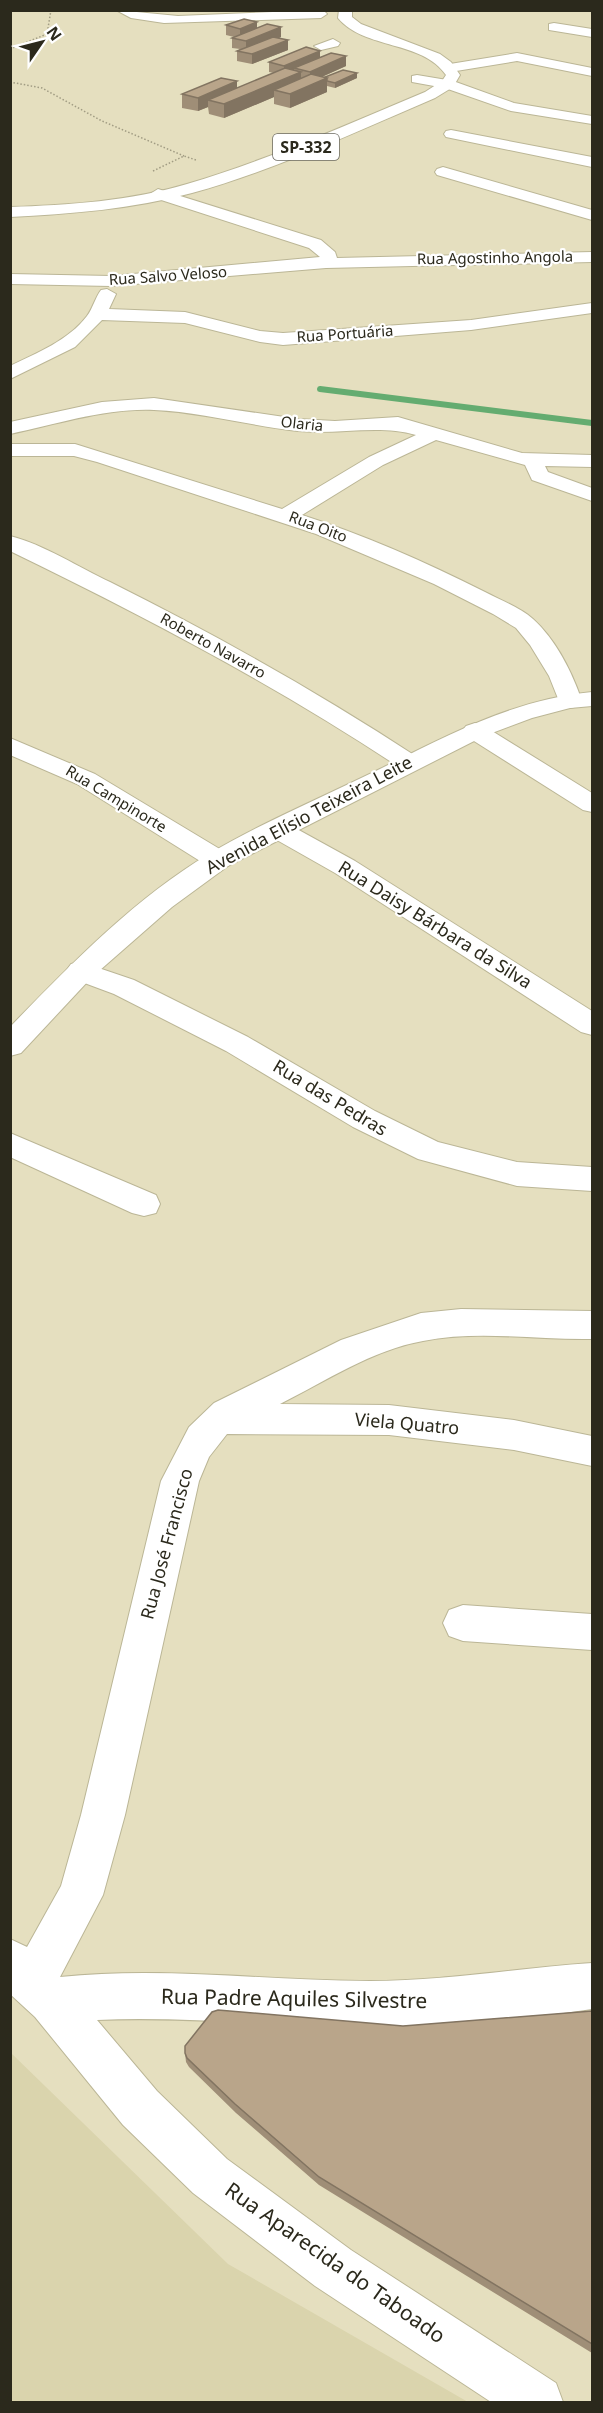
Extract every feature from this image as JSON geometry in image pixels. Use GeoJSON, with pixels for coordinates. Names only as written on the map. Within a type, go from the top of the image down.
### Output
{"type":"FeatureCollection","features":[{"type":"Feature","properties":{"kind":"street"},"geometry":{"type":"LineString","coordinates":[[122,10],[137,17],[160,21],[225,13],[322,12],[323,21],[332,28],[449,76],[512,107],[592,120]]}},
{"type":"Feature","properties":{"kind":"street"},"geometry":{"type":"LineString","coordinates":[[346,10],[345,18],[359,30],[424,53],[449,76]]}},
{"type":"Feature","properties":{"kind":"street"},"geometry":{"type":"LineString","coordinates":[[554,27],[592,33]]}},
{"type":"Feature","properties":{"kind":"street"},"geometry":{"type":"LineString","coordinates":[[383,50],[415,68],[408,86]]}},
{"type":"Feature","properties":{"kind":"street"},"geometry":{"type":"LineString","coordinates":[[408,86],[517,57],[592,72]]}},
{"type":"Feature","properties":{"kind":"street","name":"SP-332"},"geometry":{"type":"LineString","coordinates":[[10,212],[78,209],[188,189],[284,156],[430,95],[449,76]]}},
{"type":"Feature","properties":{"kind":"street","name":"SP-332"},"geometry":{"type":"LineString","coordinates":[[158,194],[228,167],[408,86]]}},
{"type":"Feature","properties":{"kind":"street"},"geometry":{"type":"LineString","coordinates":[[451,134],[592,162]]}},
{"type":"Feature","properties":{"kind":"street"},"geometry":{"type":"LineString","coordinates":[[443,172],[592,215]]}},
{"type":"Feature","properties":{"kind":"street","name":"Rua Agostinho Angola"},"geometry":{"type":"LineString","coordinates":[[158,194],[315,244],[398,260]]}},
{"type":"Feature","properties":{"kind":"street"},"geometry":{"type":"LineString","coordinates":[[315,244],[329,256],[326,263]]}},
{"type":"Feature","properties":{"kind":"street","name":"Rua Agostinho Angola"},"geometry":{"type":"LineString","coordinates":[[326,263],[592,257]]}},
{"type":"Feature","properties":{"kind":"street"},"geometry":{"type":"LineString","coordinates":[[538,258],[592,272]]}},
{"type":"Feature","properties":{"kind":"street","name":"Rua Salvo Veloso"},"geometry":{"type":"LineString","coordinates":[[10,279],[111,281],[326,263]]}},
{"type":"Feature","properties":{"kind":"street"},"geometry":{"type":"LineString","coordinates":[[10,373],[69,343],[85,332],[99,314],[111,281]]}},
{"type":"Feature","properties":{"kind":"street","name":"Rua Portuária"},"geometry":{"type":"LineString","coordinates":[[99,314],[179,317],[211,322],[254,337],[283,339],[471,325],[592,308]]}},
{"type":"Feature","properties":{"kind":"street","name":"Olaria"},"geometry":{"type":"LineString","coordinates":[[10,428],[102,408],[154,404],[298,425],[335,427],[398,423],[512,457],[533,460],[592,461]]}},
{"type":"Feature","properties":{"kind":"street"},"geometry":{"type":"LineString","coordinates":[[287,515],[375,461],[433,434]]}},
{"type":"Feature","properties":{"kind":"street","name":"Rua Oito"},"geometry":{"type":"LineString","coordinates":[[10,450],[75,450],[287,515],[385,553],[518,618],[551,656],[581,700]]}},
{"type":"Feature","properties":{"kind":"street"},"geometry":{"type":"LineString","coordinates":[[533,460],[539,476],[592,495]]}},
{"type":"Feature","properties":{"kind":"street","name":"Roberto Navarro"},"geometry":{"type":"LineString","coordinates":[[10,542],[118,594],[238,659],[408,762]]}},
{"type":"Feature","properties":{"kind":"street","name":"Avenida Elísio Teixeira Leite"},"geometry":{"type":"LineString","coordinates":[[10,1046],[81,971],[162,901],[218,860],[408,762],[475,731],[581,700]]}},
{"type":"Feature","properties":{"kind":"street"},"geometry":{"type":"LineString","coordinates":[[475,731],[592,804]]}},
{"type":"Feature","properties":{"kind":"street","name":"Rua Campinorte"},"geometry":{"type":"LineString","coordinates":[[10,745],[86,778],[218,860]]}},
{"type":"Feature","properties":{"kind":"street","name":"Rua Daisy Bárbara da Silva"},"geometry":{"type":"LineString","coordinates":[[277,829],[345,867],[592,1025]]}},
{"type":"Feature","properties":{"kind":"street","name":"Rua das Pedras"},"geometry":{"type":"LineString","coordinates":[[81,971],[124,987],[237,1044],[343,1107],[420,1147],[463,1161],[517,1174],[592,1179]]}},
{"type":"Feature","properties":{"kind":"street"},"geometry":{"type":"LineString","coordinates":[[10,1144],[144,1204]]}},
{"type":"Feature","properties":{"kind":"street","name":"Rua José Francisco"},"geometry":{"type":"LineString","coordinates":[[32,1981],[81,1895],[103,1815],[180,1481],[190,1456],[220,1418],[324,1364],[375,1342],[427,1326],[441,1324],[592,1325]]}},
{"type":"Feature","properties":{"kind":"street","name":"Viela Quatro"},"geometry":{"type":"LineString","coordinates":[[220,1418],[389,1420],[514,1435],[592,1451]]}},
{"type":"Feature","properties":{"kind":"street"},"geometry":{"type":"LineString","coordinates":[[464,1623],[592,1632]]}},
{"type":"Feature","properties":{"kind":"street","name":"Rua Padre Aquiles Silvestre"},"geometry":{"type":"LineString","coordinates":[[32,1981],[84,1996],[221,1997],[369,2004],[479,2000],[592,1986]]}},
{"type":"Feature","properties":{"kind":"street","name":"Rua Aparecida do Taboado"},"geometry":{"type":"LineString","coordinates":[[32,1981],[140,2108],[210,2176],[333,2268],[399,2309],[537,2403]]}},
{"type":"Feature","properties":{"kind":"path"},"geometry":{"type":"LineString","coordinates":[[10,49],[47,34],[51,10]]}},
{"type":"Feature","properties":{"kind":"path"},"geometry":{"type":"LineString","coordinates":[[10,82],[19,81],[58,96],[88,114],[184,156]]}},
{"type":"Feature","properties":{"kind":"shaded area"},"geometry":{"type":"Polygon","coordinates":[[[10,2052],[228,2264],[468,2402],[11,2402],[10,2052]]]}},
{"type":"Feature","properties":{"kind":"building"},"geometry":{"type":"Polygon","coordinates":[[[244,19],[257,22],[240,29],[226,25],[244,19]]]}},
{"type":"Feature","properties":{"kind":"building"},"geometry":{"type":"Polygon","coordinates":[[[267,24],[281,27],[246,41],[232,38],[267,24]]]}},
{"type":"Feature","properties":{"kind":"building"},"geometry":{"type":"Polygon","coordinates":[[[273,37],[288,40],[252,54],[237,51],[273,37]]]}},
{"type":"Feature","properties":{"kind":"building"},"geometry":{"type":"Polygon","coordinates":[[[306,47],[320,51],[284,66],[269,62],[306,47]]]}},
{"type":"Feature","properties":{"kind":"building"},"geometry":{"type":"Polygon","coordinates":[[[331,53],[346,56],[310,72],[294,68],[331,53]]]}},
{"type":"Feature","properties":{"kind":"building"},"geometry":{"type":"Polygon","coordinates":[[[285,68],[301,72],[224,104],[208,100],[285,68]]]}},
{"type":"Feature","properties":{"kind":"building"},"geometry":{"type":"Polygon","coordinates":[[[343,70],[357,73],[335,83],[327,81],[325,77],[343,70]]]}},
{"type":"Feature","properties":{"kind":"building"},"geometry":{"type":"Polygon","coordinates":[[[311,74],[327,78],[290,94],[274,90],[311,74]]]}},
{"type":"Feature","properties":{"kind":"building"},"geometry":{"type":"Polygon","coordinates":[[[221,78],[237,81],[198,98],[182,94],[221,78]]]}},
{"type":"Feature","properties":{"kind":"building"},"geometry":{"type":"Polygon","coordinates":[[[218,2010],[403,2026],[592,2011],[592,2344],[319,2177],[235,2104],[187,2058],[185,2053],[185,2046],[212,2012],[218,2010]]]}},
{"type":"Feature","properties":{"kind":"waterway"},"geometry":{"type":"LineString","coordinates":[[320,389],[592,423]]}}]}
